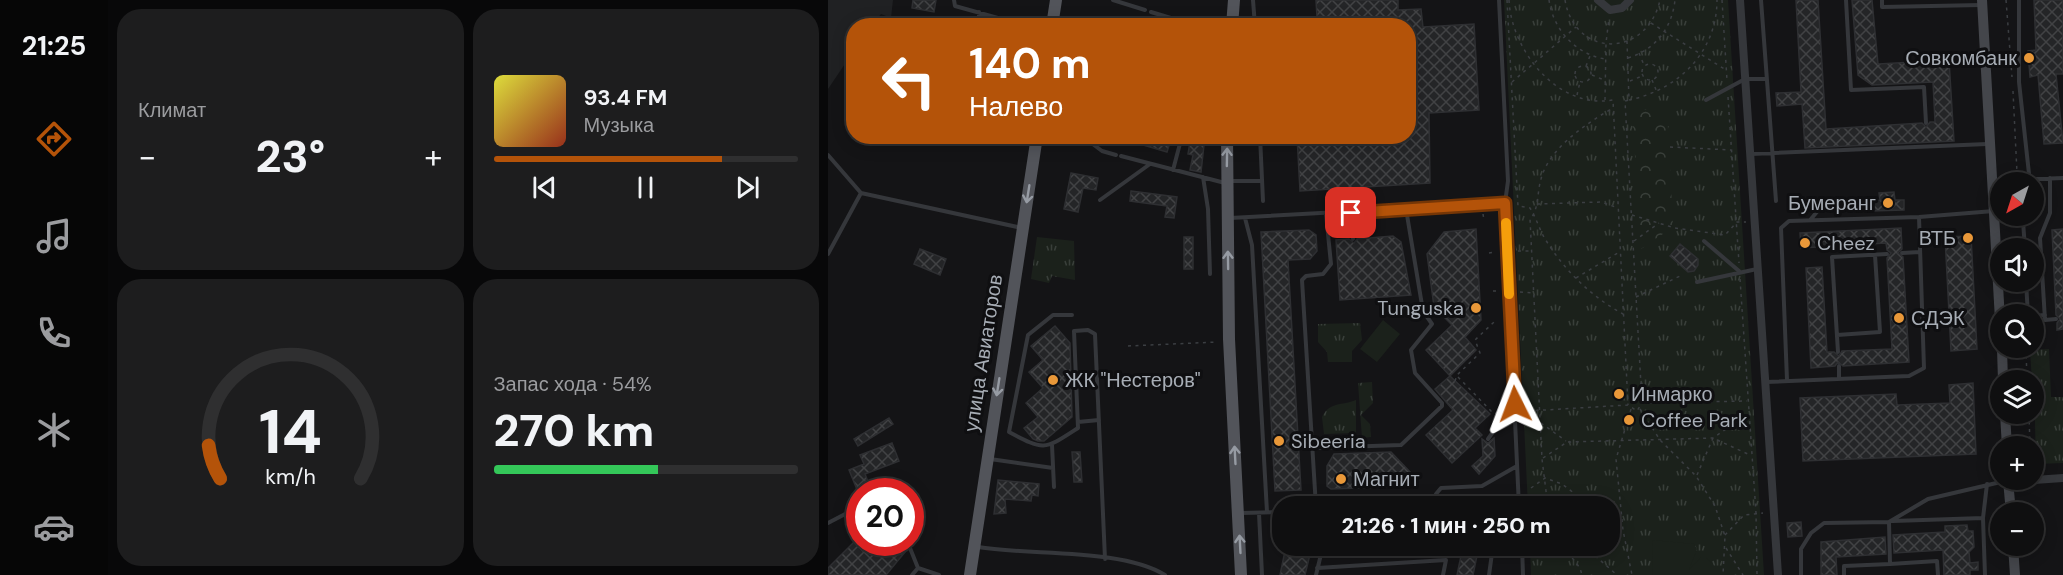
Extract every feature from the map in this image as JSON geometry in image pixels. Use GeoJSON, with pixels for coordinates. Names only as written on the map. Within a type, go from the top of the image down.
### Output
{"type":"FeatureCollection","features":[{"type":"Feature","properties":{"kind":"main road"},"geometry":{"type":"LineString","coordinates":[[1054,18],[1056,0]]}},
{"type":"Feature","properties":{"kind":"main road"},"geometry":{"type":"LineString","coordinates":[[1233,18],[1234,0]]}},
{"type":"Feature","properties":{"kind":"main road","name":"улица Авиаторов"},"geometry":{"type":"LineString","coordinates":[[970,575],[1036,144]]}},
{"type":"Feature","properties":{"kind":"main road"},"geometry":{"type":"LineString","coordinates":[[1227,144],[1226,219],[1230,342],[1241,575]]}},
{"type":"Feature","properties":{"kind":"street"},"geometry":{"type":"LineString","coordinates":[[1598,0],[1610,10],[1622,8],[1630,0]]}},
{"type":"Feature","properties":{"kind":"street"},"geometry":{"type":"LineString","coordinates":[[1740,0],[1778,575]]}},
{"type":"Feature","properties":{"kind":"street"},"geometry":{"type":"LineString","coordinates":[[1982,3],[1993,172]]}},
{"type":"Feature","properties":{"kind":"street"},"geometry":{"type":"LineString","coordinates":[[1996,226],[1999,304]]}},
{"type":"Feature","properties":{"kind":"street"},"geometry":{"type":"LineString","coordinates":[[2044,479],[2063,478]]}},
{"type":"Feature","properties":{"kind":"street"},"geometry":{"type":"LineString","coordinates":[[2014,556],[2015,575]]}},
{"type":"Feature","properties":{"kind":"lane"},"geometry":{"type":"LineString","coordinates":[[954,0],[955,6],[1000,18]]}},
{"type":"Feature","properties":{"kind":"lane"},"geometry":{"type":"LineString","coordinates":[[1113,0],[1144,10]]}},
{"type":"Feature","properties":{"kind":"lane"},"geometry":{"type":"LineString","coordinates":[[1253,0],[1254,18]]}},
{"type":"Feature","properties":{"kind":"lane"},"geometry":{"type":"LineString","coordinates":[[1499,0],[1508,181],[1505,203],[1518,496]]}},
{"type":"Feature","properties":{"kind":"lane"},"geometry":{"type":"LineString","coordinates":[[1761,0],[1776,201]]}},
{"type":"Feature","properties":{"kind":"lane"},"geometry":{"type":"LineString","coordinates":[[1846,0],[1851,90],[1924,87],[1926,123]]}},
{"type":"Feature","properties":{"kind":"lane"},"geometry":{"type":"LineString","coordinates":[[1882,0],[1882,7],[1982,3]]}},
{"type":"Feature","properties":{"kind":"lane"},"geometry":{"type":"LineString","coordinates":[[2019,0],[2019,82],[2029,172]]}},
{"type":"Feature","properties":{"kind":"lane"},"geometry":{"type":"LineString","coordinates":[[979,12],[979,18]]}},
{"type":"Feature","properties":{"kind":"lane"},"geometry":{"type":"LineString","coordinates":[[1151,12],[1171,18]]}},
{"type":"Feature","properties":{"kind":"lane"},"geometry":{"type":"LineString","coordinates":[[1706,100],[1745,79],[1766,79]]}},
{"type":"Feature","properties":{"kind":"lane"},"geometry":{"type":"LineString","coordinates":[[1093,144],[1102,151],[1119,156],[1226,182],[1262,181]]}},
{"type":"Feature","properties":{"kind":"lane"},"geometry":{"type":"LineString","coordinates":[[1173,170],[1180,144]]}},
{"type":"Feature","properties":{"kind":"lane"},"geometry":{"type":"LineString","coordinates":[[1260,144],[1263,201]]}},
{"type":"Feature","properties":{"kind":"lane"},"geometry":{"type":"LineString","coordinates":[[1751,154],[1991,144]]}},
{"type":"Feature","properties":{"kind":"lane"},"geometry":{"type":"LineString","coordinates":[[828,155],[861,193],[1023,228]]}},
{"type":"Feature","properties":{"kind":"lane"},"geometry":{"type":"LineString","coordinates":[[1100,200],[1150,164]]}},
{"type":"Feature","properties":{"kind":"lane"},"geometry":{"type":"LineString","coordinates":[[1203,176],[1208,209],[1210,274]]}},
{"type":"Feature","properties":{"kind":"lane"},"geometry":{"type":"LineString","coordinates":[[2049,178],[2050,213],[2040,238],[2045,320],[2056,319]]}},
{"type":"Feature","properties":{"kind":"lane"},"geometry":{"type":"LineString","coordinates":[[2044,179],[2063,178]]}},
{"type":"Feature","properties":{"kind":"lane"},"geometry":{"type":"LineString","coordinates":[[828,254],[861,193]]}},
{"type":"Feature","properties":{"kind":"lane"},"geometry":{"type":"LineString","coordinates":[[1226,219],[1505,203]]}},
{"type":"Feature","properties":{"kind":"lane"},"geometry":{"type":"LineString","coordinates":[[1810,220],[1821,207],[1857,204]]}},
{"type":"Feature","properties":{"kind":"lane"},"geometry":{"type":"LineString","coordinates":[[1313,448],[1401,445],[1442,406],[1442,403],[1415,373],[1411,350],[1432,324],[1423,311],[1406,209]]}},
{"type":"Feature","properties":{"kind":"lane"},"geometry":{"type":"LineString","coordinates":[[1788,380],[1781,228],[1789,221],[1919,217],[1990,211]]}},
{"type":"Feature","properties":{"kind":"lane"},"geometry":{"type":"LineString","coordinates":[[1351,213],[1353,239]]}},
{"type":"Feature","properties":{"kind":"lane"},"geometry":{"type":"LineString","coordinates":[[1316,496],[1302,280],[1306,276],[1323,274],[1331,264],[1326,214]]}},
{"type":"Feature","properties":{"kind":"lane"},"geometry":{"type":"LineString","coordinates":[[1765,382],[1909,376],[1924,368],[1919,217]]}},
{"type":"Feature","properties":{"kind":"lane"},"geometry":{"type":"LineString","coordinates":[[1245,218],[1252,245],[1267,512]]}},
{"type":"Feature","properties":{"kind":"lane"},"geometry":{"type":"LineString","coordinates":[[1704,241],[1740,271]]}},
{"type":"Feature","properties":{"kind":"lane"},"geometry":{"type":"LineString","coordinates":[[1902,253],[1920,252]]}},
{"type":"Feature","properties":{"kind":"lane"},"geometry":{"type":"LineString","coordinates":[[1838,352],[1832,257],[1887,254]]}},
{"type":"Feature","properties":{"kind":"lane"},"geometry":{"type":"LineString","coordinates":[[1837,334],[1880,332],[1875,255]]}},
{"type":"Feature","properties":{"kind":"lane"},"geometry":{"type":"LineString","coordinates":[[1697,282],[1758,269]]}},
{"type":"Feature","properties":{"kind":"lane"},"geometry":{"type":"LineString","coordinates":[[1072,315],[1053,315],[1028,335],[1009,432],[1038,447],[1052,445],[1078,428],[1074,331],[1088,330],[1095,334],[1105,559]]}},
{"type":"Feature","properties":{"kind":"lane"},"geometry":{"type":"LineString","coordinates":[[1839,366],[1839,378]]}},
{"type":"Feature","properties":{"kind":"lane"},"geometry":{"type":"LineString","coordinates":[[1488,439],[1502,419],[1515,418]]}},
{"type":"Feature","properties":{"kind":"lane"},"geometry":{"type":"LineString","coordinates":[[1078,422],[1099,420]]}},
{"type":"Feature","properties":{"kind":"lane"},"geometry":{"type":"LineString","coordinates":[[1052,445],[1054,487]]}},
{"type":"Feature","properties":{"kind":"lane"},"geometry":{"type":"LineString","coordinates":[[986,459],[1053,468]]}},
{"type":"Feature","properties":{"kind":"lane"},"geometry":{"type":"LineString","coordinates":[[1436,496],[1441,488],[1482,486],[1517,466]]}},
{"type":"Feature","properties":{"kind":"lane"},"geometry":{"type":"LineString","coordinates":[[1891,521],[1928,499],[1990,483]]}},
{"type":"Feature","properties":{"kind":"lane"},"geometry":{"type":"LineString","coordinates":[[1985,575],[1983,518],[1987,484]]}},
{"type":"Feature","properties":{"kind":"lane"},"geometry":{"type":"LineString","coordinates":[[1238,513],[1272,512]]}},
{"type":"Feature","properties":{"kind":"lane"},"geometry":{"type":"LineString","coordinates":[[1259,513],[1262,575]]}},
{"type":"Feature","properties":{"kind":"lane"},"geometry":{"type":"LineString","coordinates":[[828,523],[846,514]]}},
{"type":"Feature","properties":{"kind":"lane"},"geometry":{"type":"LineString","coordinates":[[1801,575],[1800,549],[1811,533],[1824,524],[1983,518]]}},
{"type":"Feature","properties":{"kind":"lane"},"geometry":{"type":"LineString","coordinates":[[1890,564],[1891,521]]}},
{"type":"Feature","properties":{"kind":"lane"},"geometry":{"type":"LineString","coordinates":[[974,546],[1105,559],[1150,566],[1165,575]]}},
{"type":"Feature","properties":{"kind":"lane"},"geometry":{"type":"LineString","coordinates":[[913,556],[918,568],[939,575]]}},
{"type":"Feature","properties":{"kind":"lane"},"geometry":{"type":"LineString","coordinates":[[1316,575],[1320,556]]}},
{"type":"Feature","properties":{"kind":"lane"},"geometry":{"type":"LineString","coordinates":[[1489,575],[1492,556]]}},
{"type":"Feature","properties":{"kind":"lane"},"geometry":{"type":"LineString","coordinates":[[1522,556],[1523,575]]}},
{"type":"Feature","properties":{"kind":"lane"},"geometry":{"type":"LineString","coordinates":[[1317,568],[1446,560],[1443,575]]}},
{"type":"Feature","properties":{"kind":"lane"},"geometry":{"type":"LineString","coordinates":[[1844,575],[1844,566],[1937,561],[1938,575]]}},
{"type":"Feature","properties":{"kind":"lane"},"geometry":{"type":"LineString","coordinates":[[912,575],[918,568]]}},
{"type":"Feature","properties":{"kind":"path"},"geometry":{"type":"LineString","coordinates":[[1508,0],[1515,32],[1533,64],[1550,81],[1576,95],[1605,101],[1613,100],[1628,405],[1631,409]]}},
{"type":"Feature","properties":{"kind":"path"},"geometry":{"type":"LineString","coordinates":[[1508,0],[1518,206],[1530,208],[1546,241],[1576,278],[1605,303],[1625,315]]}},
{"type":"Feature","properties":{"kind":"path"},"geometry":{"type":"LineString","coordinates":[[1549,0],[1552,15],[1565,37],[1590,55],[1606,59]]}},
{"type":"Feature","properties":{"kind":"path"},"geometry":{"type":"LineString","coordinates":[[1565,0],[1569,16],[1576,27],[1589,38],[1606,43],[1635,38],[1652,23],[1657,15],[1660,0]]}},
{"type":"Feature","properties":{"kind":"path"},"geometry":{"type":"LineString","coordinates":[[1628,57],[1656,42],[1665,31],[1675,0]]}},
{"type":"Feature","properties":{"kind":"path"},"geometry":{"type":"LineString","coordinates":[[1717,0],[1714,26],[1702,53],[1685,73],[1657,92],[1625,101],[1634,241],[1640,409],[1660,440],[1696,476],[1715,506],[1725,536],[1723,575]]}},
{"type":"Feature","properties":{"kind":"path"},"geometry":{"type":"LineString","coordinates":[[1722,0],[1756,513],[1757,575]]}},
{"type":"Feature","properties":{"kind":"path"},"geometry":{"type":"LineString","coordinates":[[2006,0],[2012,77]]}},
{"type":"Feature","properties":{"kind":"path"},"geometry":{"type":"LineString","coordinates":[[1605,101],[1606,43],[1610,10]]}},
{"type":"Feature","properties":{"kind":"path"},"geometry":{"type":"LineString","coordinates":[[1652,23],[1726,70]]}},
{"type":"Feature","properties":{"kind":"path"},"geometry":{"type":"LineString","coordinates":[[1511,83],[1576,27]]}},
{"type":"Feature","properties":{"kind":"path"},"geometry":{"type":"LineString","coordinates":[[1627,41],[1629,100]]}},
{"type":"Feature","properties":{"kind":"path"},"geometry":{"type":"LineString","coordinates":[[1639,53],[1645,65],[1643,75]]}},
{"type":"Feature","properties":{"kind":"path"},"geometry":{"type":"LineString","coordinates":[[1586,67],[1590,55]]}},
{"type":"Feature","properties":{"kind":"path"},"geometry":{"type":"LineString","coordinates":[[1645,65],[1650,64],[1656,67],[1657,74],[1652,79]]}},
{"type":"Feature","properties":{"kind":"path"},"geometry":{"type":"LineString","coordinates":[[1586,67],[1591,75],[1606,80]]}},
{"type":"Feature","properties":{"kind":"path"},"geometry":{"type":"LineString","coordinates":[[1586,67],[1577,70],[1576,78],[1581,82],[1588,81],[1591,75]]}},
{"type":"Feature","properties":{"kind":"path"},"geometry":{"type":"LineString","coordinates":[[1628,82],[1643,75],[1652,79],[1657,92]]}},
{"type":"Feature","properties":{"kind":"path"},"geometry":{"type":"LineString","coordinates":[[1576,95],[1581,82]]}},
{"type":"Feature","properties":{"kind":"path"},"geometry":{"type":"LineString","coordinates":[[2012,88],[2017,172]]}},
{"type":"Feature","properties":{"kind":"path"},"geometry":{"type":"LineString","coordinates":[[1547,496],[1539,410],[1530,219],[1534,214],[1541,177],[1548,163],[1588,123],[1614,108]]}},
{"type":"Feature","properties":{"kind":"path"},"geometry":{"type":"LineString","coordinates":[[1670,147],[1732,150]]}},
{"type":"Feature","properties":{"kind":"path"},"geometry":{"type":"LineString","coordinates":[[1536,204],[1601,202],[1619,209]]}},
{"type":"Feature","properties":{"kind":"path"},"geometry":{"type":"LineString","coordinates":[[1483,214],[1484,220]]}},
{"type":"Feature","properties":{"kind":"path"},"geometry":{"type":"LineString","coordinates":[[1632,214],[1660,223],[1725,235],[1737,222],[1747,222]]}},
{"type":"Feature","properties":{"kind":"path"},"geometry":{"type":"LineString","coordinates":[[1634,241],[1660,223]]}},
{"type":"Feature","properties":{"kind":"path"},"geometry":{"type":"LineString","coordinates":[[1576,278],[1622,250]]}},
{"type":"Feature","properties":{"kind":"path"},"geometry":{"type":"LineString","coordinates":[[1518,252],[1531,251]]}},
{"type":"Feature","properties":{"kind":"path"},"geometry":{"type":"LineString","coordinates":[[1489,253],[1496,252]]}},
{"type":"Feature","properties":{"kind":"path"},"geometry":{"type":"LineString","coordinates":[[1635,297],[1680,276]]}},
{"type":"Feature","properties":{"kind":"path"},"geometry":{"type":"LineString","coordinates":[[1492,291],[1500,291]]}},
{"type":"Feature","properties":{"kind":"path"},"geometry":{"type":"LineString","coordinates":[[1520,292],[1533,293]]}},
{"type":"Feature","properties":{"kind":"path"},"geometry":{"type":"LineString","coordinates":[[1455,381],[1457,375],[1480,353],[1475,340],[1494,322]]}},
{"type":"Feature","properties":{"kind":"path"},"geometry":{"type":"LineString","coordinates":[[1128,346],[1230,342]]}},
{"type":"Feature","properties":{"kind":"path"},"geometry":{"type":"LineString","coordinates":[[1457,375],[1493,413],[1498,413]]}},
{"type":"Feature","properties":{"kind":"path"},"geometry":{"type":"LineString","coordinates":[[1641,403],[1748,401]]}},
{"type":"Feature","properties":{"kind":"path"},"geometry":{"type":"LineString","coordinates":[[1528,411],[1628,405]]}},
{"type":"Feature","properties":{"kind":"path"},"geometry":{"type":"LineString","coordinates":[[1631,409],[1640,409]]}},
{"type":"Feature","properties":{"kind":"path"},"geometry":{"type":"LineString","coordinates":[[1631,409],[1619,441],[1616,459],[1623,530],[1632,575]]}},
{"type":"Feature","properties":{"kind":"path"},"geometry":{"type":"LineString","coordinates":[[1696,476],[1713,438],[1749,413]]}},
{"type":"Feature","properties":{"kind":"path"},"geometry":{"type":"LineString","coordinates":[[1540,422],[1567,442]]}},
{"type":"Feature","properties":{"kind":"path"},"geometry":{"type":"LineString","coordinates":[[1542,459],[1567,442],[1713,438],[1751,456]]}},
{"type":"Feature","properties":{"kind":"path"},"geometry":{"type":"LineString","coordinates":[[1531,488],[1545,478]]}},
{"type":"Feature","properties":{"kind":"path"},"geometry":{"type":"LineString","coordinates":[[1545,478],[1562,484],[1578,496]]}},
{"type":"Feature","properties":{"kind":"path"},"geometry":{"type":"LineString","coordinates":[[1725,536],[1744,514],[1763,513]]}},
{"type":"Feature","properties":{"kind":"path"},"geometry":{"type":"LineString","coordinates":[[1726,547],[1743,575]]}},
{"type":"Feature","properties":{"kind":"path"},"geometry":{"type":"LineString","coordinates":[[1571,556],[1580,568],[1582,575]]}},
{"type":"Feature","properties":{"kind":"path"},"geometry":{"type":"LineString","coordinates":[[1595,556],[1617,575]]}},
{"type":"Feature","properties":{"kind":"shaded area"},"geometry":{"type":"Polygon","coordinates":[[[828,0],[893,0],[891,18],[881,14],[878,18],[846,18],[846,62],[828,89],[828,0]]]}},
{"type":"Feature","properties":{"kind":"green space"},"geometry":{"type":"Polygon","coordinates":[[[1504,0],[1728,0],[1764,575],[1531,575],[1530,556],[1620,556],[1620,496],[1527,496],[1504,0]]]}},
{"type":"Feature","properties":{"kind":"green space"},"geometry":{"type":"Polygon","coordinates":[[[1667,109],[1673,227],[1641,249],[1632,110],[1667,109]]]}},
{"type":"Feature","properties":{"kind":"green space"},"geometry":{"type":"Polygon","coordinates":[[[1037,237],[1074,241],[1075,280],[1052,276],[1049,283],[1031,279],[1037,237]]]}},
{"type":"Feature","properties":{"kind":"green space"},"geometry":{"type":"Polygon","coordinates":[[[1383,320],[1400,334],[1377,362],[1360,349],[1383,320]]]}},
{"type":"Feature","properties":{"kind":"green space"},"geometry":{"type":"Polygon","coordinates":[[[1360,323],[1362,340],[1352,351],[1352,362],[1328,362],[1327,352],[1318,342],[1318,324],[1360,323]]]}},
{"type":"Feature","properties":{"kind":"green space"},"geometry":{"type":"Polygon","coordinates":[[[2044,349],[2049,349],[2051,397],[2063,397],[2063,463],[2044,464],[2044,436],[2035,436],[2035,424],[2044,424],[2044,370],[2031,370],[2031,358],[2044,358],[2044,349]]]}},
{"type":"Feature","properties":{"kind":"green space"},"geometry":{"type":"Polygon","coordinates":[[[1372,382],[1373,403],[1361,415],[1370,424],[1371,437],[1362,438],[1358,383],[1372,382]]]}},
{"type":"Feature","properties":{"kind":"green space"},"geometry":{"type":"Polygon","coordinates":[[[1356,400],[1356,433],[1324,434],[1322,417],[1325,412],[1333,406],[1356,400]]]}},
{"type":"Feature","properties":{"kind":"green space"},"geometry":{"type":"Polygon","coordinates":[[[1652,540],[1694,544],[1697,549],[1689,570],[1701,557],[1706,557],[1714,566],[1714,575],[1653,575],[1652,540]]]}},
{"type":"Feature","properties":{"kind":"building"},"geometry":{"type":"Polygon","coordinates":[[[913,0],[936,0],[934,12],[912,8],[913,0]]]}},
{"type":"Feature","properties":{"kind":"building"},"geometry":{"type":"Polygon","coordinates":[[[1316,0],[1398,0],[1398,10],[1421,9],[1423,27],[1474,24],[1479,110],[1429,113],[1430,183],[1300,191],[1297,144],[1416,144],[1416,18],[1317,18],[1316,0]]]}},
{"type":"Feature","properties":{"kind":"building"},"geometry":{"type":"Polygon","coordinates":[[[1796,0],[1818,0],[1826,129],[1922,123],[1926,127],[1930,122],[1935,122],[1933,82],[1872,85],[1858,75],[1852,0],[1872,0],[1878,64],[1949,60],[1954,141],[1805,148],[1802,104],[1777,106],[1776,93],[1801,92],[1796,0]]]}},
{"type":"Feature","properties":{"kind":"building"},"geometry":{"type":"Polygon","coordinates":[[[2034,0],[2063,0],[2063,74],[2056,74],[2063,143],[2044,144],[2038,75],[2030,77],[2028,51],[2036,50],[2034,0]]]}},
{"type":"Feature","properties":{"kind":"building"},"geometry":{"type":"Polygon","coordinates":[[[1143,144],[1170,144],[1167,152],[1143,144]]]}},
{"type":"Feature","properties":{"kind":"building"},"geometry":{"type":"Polygon","coordinates":[[[1190,144],[1204,144],[1201,172],[1190,170],[1193,155],[1188,154],[1190,144]]]}},
{"type":"Feature","properties":{"kind":"building"},"geometry":{"type":"Polygon","coordinates":[[[1071,173],[1098,178],[1096,190],[1083,188],[1078,212],[1064,209],[1071,173]]]}},
{"type":"Feature","properties":{"kind":"building"},"geometry":{"type":"Polygon","coordinates":[[[1131,191],[1177,197],[1174,218],[1165,217],[1167,206],[1130,201],[1131,191]]]}},
{"type":"Feature","properties":{"kind":"building"},"geometry":{"type":"Polygon","coordinates":[[[1894,192],[1895,200],[1904,200],[1904,210],[1871,211],[1871,201],[1880,200],[1879,193],[1894,192]]]}},
{"type":"Feature","properties":{"kind":"building"},"geometry":{"type":"Polygon","coordinates":[[[1901,228],[1902,249],[1898,253],[1903,257],[1909,362],[1843,366],[1838,362],[1835,366],[1811,368],[1806,268],[1822,267],[1827,352],[1834,352],[1839,356],[1842,351],[1892,349],[1887,258],[1891,253],[1887,250],[1886,243],[1801,248],[1800,233],[1901,228]]]}},
{"type":"Feature","properties":{"kind":"building"},"geometry":{"type":"Polygon","coordinates":[[[1476,229],[1481,320],[1465,337],[1476,350],[1450,376],[1426,350],[1452,325],[1434,307],[1427,254],[1444,232],[1476,229]]]}},
{"type":"Feature","properties":{"kind":"building"},"geometry":{"type":"Polygon","coordinates":[[[2063,229],[2063,329],[2057,330],[2057,323],[2060,319],[2056,315],[2052,230],[2063,229]]]}},
{"type":"Feature","properties":{"kind":"building"},"geometry":{"type":"Polygon","coordinates":[[[1309,230],[1316,235],[1317,251],[1310,259],[1288,260],[1301,490],[1275,491],[1261,232],[1309,230]]]}},
{"type":"Feature","properties":{"kind":"building"},"geometry":{"type":"Polygon","coordinates":[[[1393,236],[1401,242],[1411,295],[1340,300],[1336,240],[1349,239],[1354,243],[1357,239],[1393,236]]]}},
{"type":"Feature","properties":{"kind":"building"},"geometry":{"type":"Polygon","coordinates":[[[1971,236],[1977,349],[1951,351],[1945,237],[1971,236]]]}},
{"type":"Feature","properties":{"kind":"building"},"geometry":{"type":"Polygon","coordinates":[[[1184,237],[1193,237],[1193,269],[1184,269],[1184,237]]]}},
{"type":"Feature","properties":{"kind":"building"},"geometry":{"type":"Polygon","coordinates":[[[1680,244],[1698,259],[1698,265],[1694,271],[1688,272],[1670,256],[1680,244]]]}},
{"type":"Feature","properties":{"kind":"building"},"geometry":{"type":"Polygon","coordinates":[[[920,249],[946,259],[940,275],[914,264],[920,249]]]}},
{"type":"Feature","properties":{"kind":"building","name":"ЖК \"Нестеров\""},"geometry":{"type":"Polygon","coordinates":[[[1055,326],[1070,343],[1072,417],[1044,441],[1038,441],[1033,439],[1024,428],[1038,417],[1026,403],[1043,388],[1029,372],[1043,360],[1031,346],[1055,326]]]}},
{"type":"Feature","properties":{"kind":"building"},"geometry":{"type":"Polygon","coordinates":[[[1450,376],[1490,414],[1475,428],[1482,435],[1452,463],[1426,435],[1453,410],[1435,389],[1450,376]]]}},
{"type":"Feature","properties":{"kind":"building"},"geometry":{"type":"Polygon","coordinates":[[[1973,383],[1976,454],[1803,461],[1800,398],[1896,394],[1897,405],[1950,403],[1949,385],[1973,383]]]}},
{"type":"Feature","properties":{"kind":"building"},"geometry":{"type":"Polygon","coordinates":[[[889,418],[893,424],[858,446],[854,439],[889,418]]]}},
{"type":"Feature","properties":{"kind":"building"},"geometry":{"type":"Polygon","coordinates":[[[1494,438],[1495,456],[1479,474],[1472,466],[1483,456],[1482,439],[1488,443],[1494,438]]]}},
{"type":"Feature","properties":{"kind":"building"},"geometry":{"type":"Polygon","coordinates":[[[892,443],[899,461],[865,474],[867,478],[852,478],[849,470],[864,464],[860,455],[892,443]]]}},
{"type":"Feature","properties":{"kind":"building"},"geometry":{"type":"Polygon","coordinates":[[[1072,452],[1080,452],[1082,482],[1074,482],[1072,452]]]}},
{"type":"Feature","properties":{"kind":"building"},"geometry":{"type":"Polygon","coordinates":[[[1391,452],[1414,476],[1416,486],[1331,489],[1327,486],[1327,466],[1334,454],[1391,452]]]}},
{"type":"Feature","properties":{"kind":"building"},"geometry":{"type":"Polygon","coordinates":[[[998,480],[1039,484],[1038,496],[1032,495],[1031,501],[1005,499],[1006,513],[994,514],[998,480]]]}},
{"type":"Feature","properties":{"kind":"building"},"geometry":{"type":"Polygon","coordinates":[[[1801,522],[1802,536],[1788,537],[1787,523],[1801,522]]]}},
{"type":"Feature","properties":{"kind":"building"},"geometry":{"type":"Polygon","coordinates":[[[1967,525],[1968,531],[1973,531],[1974,547],[1969,552],[1970,563],[1978,562],[1978,570],[1970,570],[1970,575],[1944,575],[1943,550],[1894,553],[1893,535],[1945,532],[1945,526],[1967,525]]]}},
{"type":"Feature","properties":{"kind":"building"},"geometry":{"type":"Polygon","coordinates":[[[1885,537],[1886,554],[1836,557],[1837,575],[1821,575],[1821,542],[1885,537]]]}},
{"type":"Feature","properties":{"kind":"building"},"geometry":{"type":"Polygon","coordinates":[[[846,550],[846,556],[902,556],[886,575],[828,575],[828,568],[846,550]]]}},
{"type":"Feature","properties":{"kind":"building"},"geometry":{"type":"Polygon","coordinates":[[[1284,556],[1310,556],[1305,575],[1280,575],[1284,556]]]}},
{"type":"Feature","properties":{"kind":"building"},"geometry":{"type":"Polygon","coordinates":[[[1461,556],[1477,556],[1473,575],[1457,575],[1461,556]]]}},
{"type":"Feature","properties":{"kind":"slow traffic"},"geometry":{"type":"LineString","coordinates":[[1506,223],[1509,294]]}},
{"type":"Feature","properties":{"kind":"place","name":"Совкомбанк"},"geometry":{"type":"Point","coordinates":[2029,58]}},
{"type":"Feature","properties":{"kind":"place","name":"Бумеранг"},"geometry":{"type":"Point","coordinates":[1888,203]}},
{"type":"Feature","properties":{"kind":"place","name":"ВТБ"},"geometry":{"type":"Point","coordinates":[1968,238]}},
{"type":"Feature","properties":{"kind":"place","name":"Cheez"},"geometry":{"type":"Point","coordinates":[1805,243]}},
{"type":"Feature","properties":{"kind":"place","name":"Tunguska"},"geometry":{"type":"Point","coordinates":[1476,308]}},
{"type":"Feature","properties":{"kind":"place","name":"СДЭК"},"geometry":{"type":"Point","coordinates":[1899,318]}},
{"type":"Feature","properties":{"kind":"place","name":"ЖК \"Нестеров\""},"geometry":{"type":"Point","coordinates":[1053,380]}},
{"type":"Feature","properties":{"kind":"place","name":"Инмарко"},"geometry":{"type":"Point","coordinates":[1619,394]}},
{"type":"Feature","properties":{"kind":"place","name":"Coffee Park"},"geometry":{"type":"Point","coordinates":[1629,420]}},
{"type":"Feature","properties":{"kind":"place","name":"Sibeeria"},"geometry":{"type":"Point","coordinates":[1279,441]}},
{"type":"Feature","properties":{"kind":"place","name":"Магнит"},"geometry":{"type":"Point","coordinates":[1341,479]}},
{"type":"Feature","properties":{"kind":"route"},"geometry":{"type":"LineString","coordinates":[[1351,213],[1505,203],[1515,404]]}}]}
